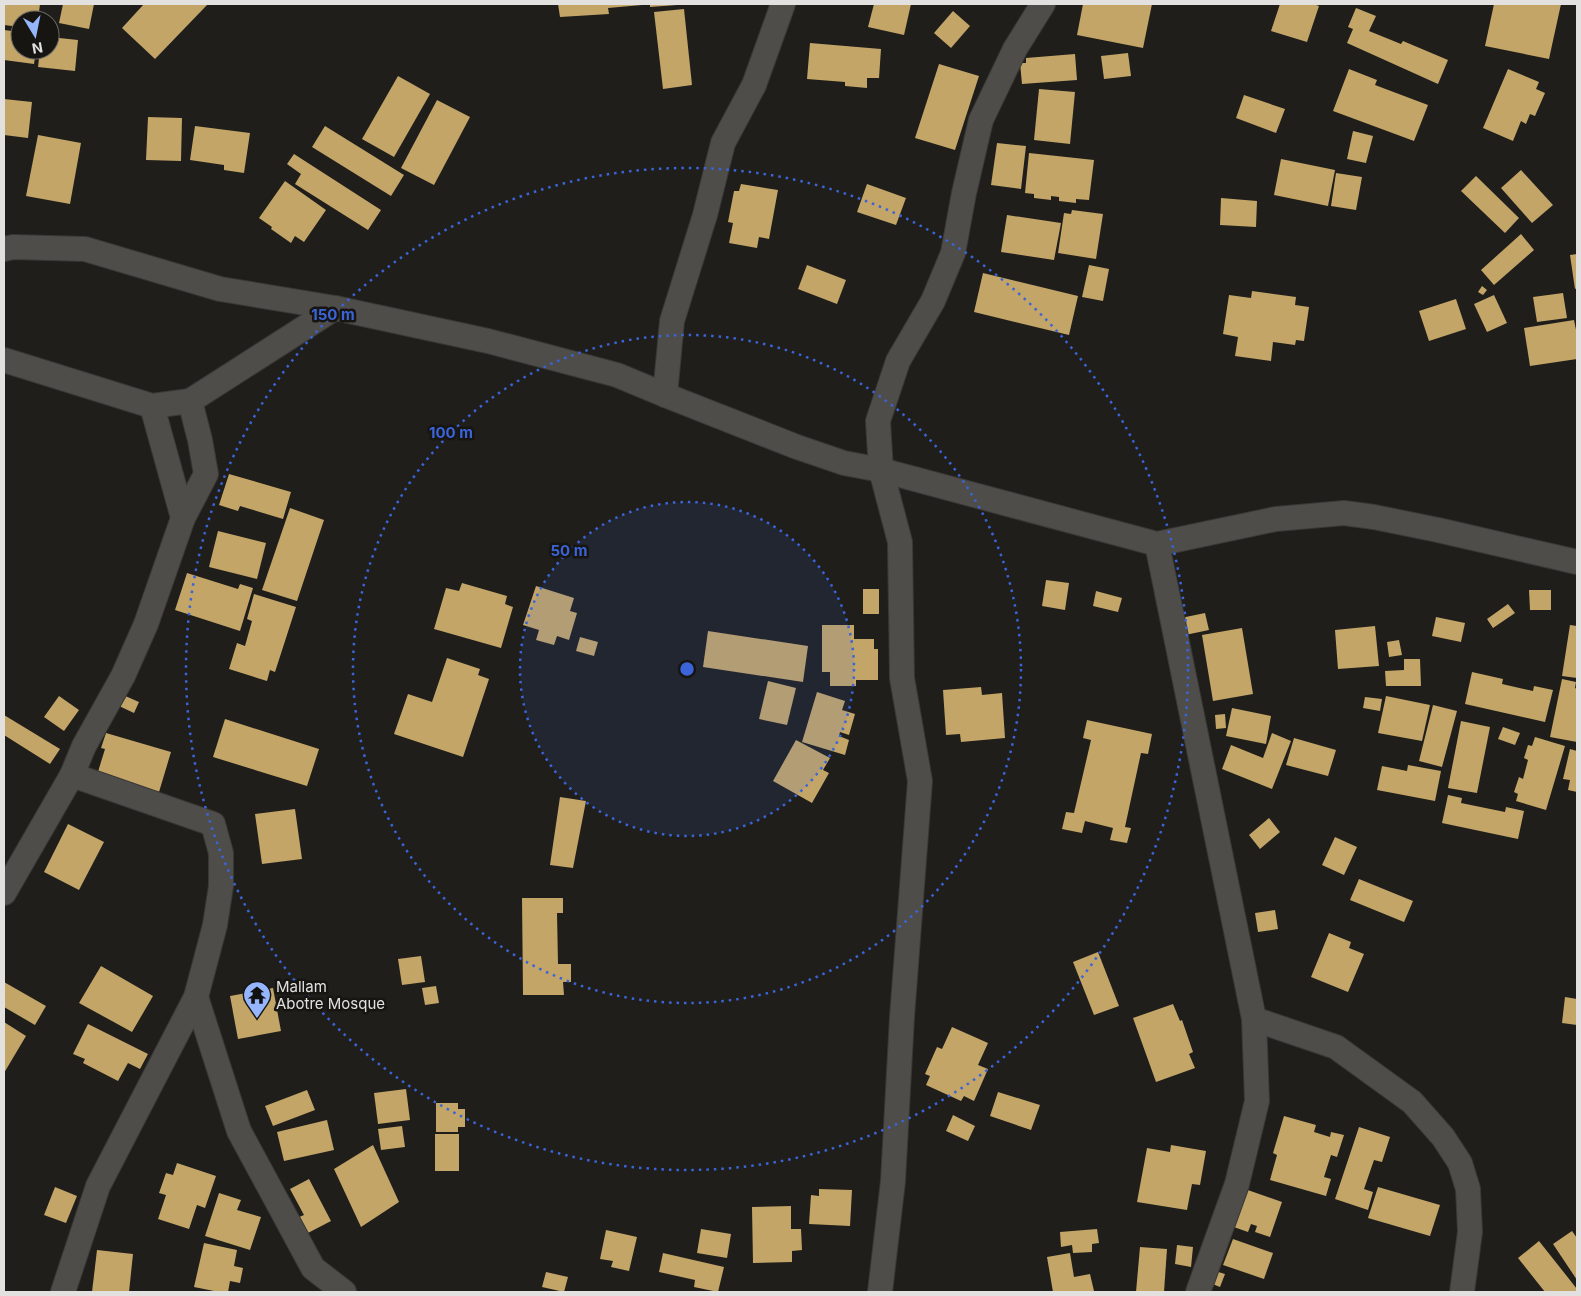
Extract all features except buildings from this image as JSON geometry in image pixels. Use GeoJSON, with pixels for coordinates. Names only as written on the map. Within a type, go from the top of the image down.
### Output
{"type":"FeatureCollection","features":[{"type":"Feature","properties":{"kind":"street"},"geometry":{"type":"LineString","coordinates":[[665,395],[672,321],[705,215],[723,143],[754,85],[783,4]]}},
{"type":"Feature","properties":{"kind":"street"},"geometry":{"type":"LineString","coordinates":[[880,1292],[893,1182],[902,1017],[920,781],[902,678],[900,542],[881,470],[878,421],[898,361],[933,301],[953,253],[964,193],[981,120],[1015,50],[1043,4]]}},
{"type":"Feature","properties":{"kind":"street"},"geometry":{"type":"LineString","coordinates":[[4,249],[13,247],[85,249],[220,289],[336,308],[488,341],[617,374],[797,447],[844,463],[881,470],[1157,544],[1276,519],[1344,513],[1438,530],[1577,562]]}},
{"type":"Feature","properties":{"kind":"street"},"geometry":{"type":"LineString","coordinates":[[4,360],[152,406],[190,401],[336,308]]}},
{"type":"Feature","properties":{"kind":"street"},"geometry":{"type":"LineString","coordinates":[[4,893],[72,774],[84,746],[123,676],[146,624],[184,518],[206,474],[190,401]]}},
{"type":"Feature","properties":{"kind":"street"},"geometry":{"type":"LineString","coordinates":[[152,406],[184,518]]}},
{"type":"Feature","properties":{"kind":"street"},"geometry":{"type":"LineString","coordinates":[[1157,544],[1254,1019],[1257,1101],[1237,1184],[1198,1292]]}},
{"type":"Feature","properties":{"kind":"street"},"geometry":{"type":"LineString","coordinates":[[62,1292],[98,1186],[196,997],[215,925],[221,886],[221,852],[212,824],[72,774]]}},
{"type":"Feature","properties":{"kind":"street"},"geometry":{"type":"LineString","coordinates":[[196,997],[239,1131],[313,1268],[344,1292]]}},
{"type":"Feature","properties":{"kind":"street"},"geometry":{"type":"LineString","coordinates":[[1254,1019],[1336,1047],[1412,1102],[1443,1137],[1460,1163],[1468,1189],[1470,1232],[1462,1292]]}},
{"type":"Feature","properties":{"kind":"place","name":"Mallam Abotre Mosque"},"geometry":{"type":"Point","coordinates":[257,1019]}}]}
